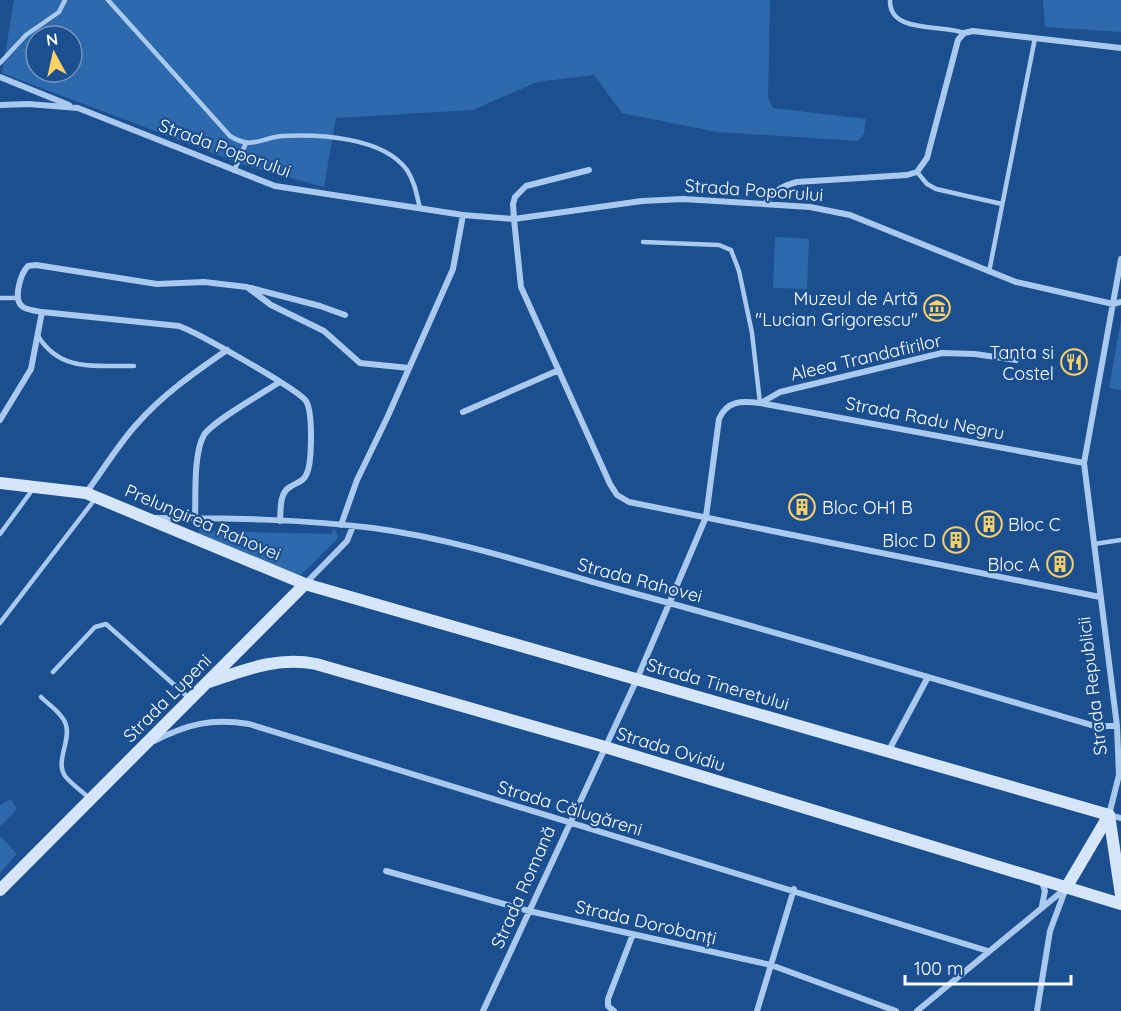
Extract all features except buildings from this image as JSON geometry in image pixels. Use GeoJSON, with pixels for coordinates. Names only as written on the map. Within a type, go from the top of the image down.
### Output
{"type":"FeatureCollection","features":[{"type":"Feature","properties":{"kind":"main road","name":"Prelungirea Rahovei"},"geometry":{"type":"LineString","coordinates":[[0,483],[92,495],[305,584]]}},
{"type":"Feature","properties":{"kind":"main road","name":"Strada Tineretului"},"geometry":{"type":"LineString","coordinates":[[305,584],[1115,816]]}},
{"type":"Feature","properties":{"kind":"main road","name":"Strada Lupeni"},"geometry":{"type":"LineString","coordinates":[[0,890],[305,584]]}},
{"type":"Feature","properties":{"kind":"main road","name":"Strada Ovidiu"},"geometry":{"type":"LineString","coordinates":[[209,682],[264,664],[285,660],[305,662],[400,687],[605,747],[1121,904]]}},
{"type":"Feature","properties":{"kind":"main road"},"geometry":{"type":"LineString","coordinates":[[1066,888],[1115,816]]}},
{"type":"Feature","properties":{"kind":"main road","name":"Strada Republicii"},"geometry":{"type":"LineString","coordinates":[[1115,816],[1121,896]]}},
{"type":"Feature","properties":{"kind":"street"},"geometry":{"type":"LineString","coordinates":[[765,204],[773,193],[797,182],[907,175],[917,172],[927,158],[958,40],[964,33],[973,31],[1121,48]]}},
{"type":"Feature","properties":{"kind":"street"},"geometry":{"type":"LineString","coordinates":[[0,77],[78,108]]}},
{"type":"Feature","properties":{"kind":"street","name":"Strada Poporului"},"geometry":{"type":"LineString","coordinates":[[0,105],[28,104],[78,108],[275,186],[463,215],[514,219],[663,199],[810,207],[850,215],[1016,282],[1113,304],[1121,302]]}},
{"type":"Feature","properties":{"kind":"street"},"geometry":{"type":"LineString","coordinates":[[589,170],[526,186],[515,197],[514,219],[521,287],[617,495],[629,502],[1100,597]]}},
{"type":"Feature","properties":{"kind":"street"},"geometry":{"type":"LineString","coordinates":[[341,525],[357,480],[453,269],[463,215]]}},
{"type":"Feature","properties":{"kind":"street","name":"Strada Republicii"},"geometry":{"type":"LineString","coordinates":[[1115,816],[1119,775],[1117,726],[1084,464],[1121,259]]}},
{"type":"Feature","properties":{"kind":"street"},"geometry":{"type":"LineString","coordinates":[[18,298],[23,271],[28,266],[36,265],[157,284],[204,282],[248,287],[345,315]]}},
{"type":"Feature","properties":{"kind":"street"},"geometry":{"type":"LineString","coordinates":[[248,287],[271,305],[324,331],[350,357],[360,363],[409,368]]}},
{"type":"Feature","properties":{"kind":"street","name":"Prelungirea Rahovei"},"geometry":{"type":"LineString","coordinates":[[18,298],[24,308],[42,312],[179,326],[190,330],[301,395],[310,408],[310,462],[304,480],[284,492],[281,500],[280,521]]}},
{"type":"Feature","properties":{"kind":"street"},"geometry":{"type":"LineString","coordinates":[[0,420],[31,369],[42,312]]}},
{"type":"Feature","properties":{"kind":"street"},"geometry":{"type":"LineString","coordinates":[[92,495],[124,439],[150,411],[185,380],[227,351]]}},
{"type":"Feature","properties":{"kind":"street","name":"Aleea Trandafirilor"},"geometry":{"type":"LineString","coordinates":[[760,403],[780,392],[923,356],[960,352],[1016,360]]}},
{"type":"Feature","properties":{"kind":"street"},"geometry":{"type":"LineString","coordinates":[[463,412],[559,370]]}},
{"type":"Feature","properties":{"kind":"street","name":"Prelungirea Rahovei"},"geometry":{"type":"LineString","coordinates":[[195,518],[198,462],[204,434],[280,382]]}},
{"type":"Feature","properties":{"kind":"street","name":"Strada Romană"},"geometry":{"type":"LineString","coordinates":[[483,1011],[636,679],[706,517],[722,411],[729,404],[737,402],[760,403]]}},
{"type":"Feature","properties":{"kind":"street","name":"Strada Radu Negru"},"geometry":{"type":"LineString","coordinates":[[760,403],[1084,464]]}},
{"type":"Feature","properties":{"kind":"street","name":"Strada Rahovei"},"geometry":{"type":"LineString","coordinates":[[146,518],[280,521],[341,525],[389,531],[441,542],[670,603],[1095,726],[1117,726]]}},
{"type":"Feature","properties":{"kind":"street","name":"Strada Lupeni"},"geometry":{"type":"LineString","coordinates":[[305,584],[346,540],[353,526]]}},
{"type":"Feature","properties":{"kind":"street"},"geometry":{"type":"LineString","coordinates":[[888,752],[928,677]]}},
{"type":"Feature","properties":{"kind":"street","name":"Strada Călugăreni"},"geometry":{"type":"LineString","coordinates":[[144,746],[187,726],[212,721],[237,722],[794,889],[988,951]]}},
{"type":"Feature","properties":{"kind":"street","name":"Strada Dorobanți"},"geometry":{"type":"LineString","coordinates":[[386,871],[529,911],[771,965],[896,1011]]}},
{"type":"Feature","properties":{"kind":"street"},"geometry":{"type":"LineString","coordinates":[[1041,880],[1045,891],[1042,907]]}},
{"type":"Feature","properties":{"kind":"street"},"geometry":{"type":"LineString","coordinates":[[917,1011],[1066,888]]}},
{"type":"Feature","properties":{"kind":"street"},"geometry":{"type":"LineString","coordinates":[[1037,1011],[1050,931],[1066,888]]}},
{"type":"Feature","properties":{"kind":"street"},"geometry":{"type":"LineString","coordinates":[[757,1011],[794,889]]}},
{"type":"Feature","properties":{"kind":"street"},"geometry":{"type":"LineString","coordinates":[[614,1011],[608,1006],[608,999],[633,934]]}},
{"type":"Feature","properties":{"kind":"lane"},"geometry":{"type":"LineString","coordinates":[[0,63],[26,35],[59,12],[65,0]]}},
{"type":"Feature","properties":{"kind":"lane"},"geometry":{"type":"LineString","coordinates":[[108,0],[230,136],[246,144],[281,136],[304,136],[338,138],[371,146],[399,161],[413,181],[420,209]]}},
{"type":"Feature","properties":{"kind":"lane"},"geometry":{"type":"LineString","coordinates":[[890,0],[890,10],[896,18],[910,25],[953,29],[964,33]]}},
{"type":"Feature","properties":{"kind":"lane"},"geometry":{"type":"LineString","coordinates":[[989,272],[1035,38]]}},
{"type":"Feature","properties":{"kind":"lane"},"geometry":{"type":"LineString","coordinates":[[234,171],[246,144]]}},
{"type":"Feature","properties":{"kind":"lane"},"geometry":{"type":"LineString","coordinates":[[917,172],[927,184],[936,189],[1002,204]]}},
{"type":"Feature","properties":{"kind":"lane"},"geometry":{"type":"LineString","coordinates":[[643,242],[719,245],[731,250],[739,272],[752,333],[760,403]]}},
{"type":"Feature","properties":{"kind":"lane"},"geometry":{"type":"LineString","coordinates":[[0,298],[18,298]]}},
{"type":"Feature","properties":{"kind":"lane"},"geometry":{"type":"LineString","coordinates":[[38,336],[46,349],[62,360],[80,365],[134,366]]}},
{"type":"Feature","properties":{"kind":"lane"},"geometry":{"type":"LineString","coordinates":[[0,534],[35,486]]}},
{"type":"Feature","properties":{"kind":"lane"},"geometry":{"type":"LineString","coordinates":[[0,623],[92,495]]}},
{"type":"Feature","properties":{"kind":"lane"},"geometry":{"type":"LineString","coordinates":[[1094,544],[1121,540]]}},
{"type":"Feature","properties":{"kind":"lane"},"geometry":{"type":"LineString","coordinates":[[53,672],[95,627],[106,624],[191,700]]}},
{"type":"Feature","properties":{"kind":"lane"},"geometry":{"type":"LineString","coordinates":[[41,698],[66,724],[62,768],[64,775],[91,800]]}},
{"type":"Feature","properties":{"kind":"shaded area"},"geometry":{"type":"Polygon","coordinates":[[[14,0],[770,0],[768,98],[773,108],[866,119],[864,134],[858,141],[717,132],[622,113],[594,75],[537,82],[473,110],[336,118],[324,187],[247,166],[31,84],[84,84],[84,24],[24,24],[24,81],[2,73],[14,0]]]}},
{"type":"Feature","properties":{"kind":"shaded area"},"geometry":{"type":"Polygon","coordinates":[[[1043,0],[1121,0],[1121,32],[1045,27],[1043,0]]]}},
{"type":"Feature","properties":{"kind":"shaded area"},"geometry":{"type":"Polygon","coordinates":[[[775,237],[809,239],[807,289],[773,288],[775,237]]]}},
{"type":"Feature","properties":{"kind":"shaded area"},"geometry":{"type":"Polygon","coordinates":[[[1121,321],[1121,390],[1109,388],[1121,321]]]}},
{"type":"Feature","properties":{"kind":"shaded area"},"geometry":{"type":"Polygon","coordinates":[[[199,525],[206,525],[207,531],[332,534],[333,528],[338,535],[337,539],[300,576],[199,536],[199,525]]]}},
{"type":"Feature","properties":{"kind":"shaded area"},"geometry":{"type":"Polygon","coordinates":[[[11,799],[17,809],[0,827],[0,805],[11,799]]]}},
{"type":"Feature","properties":{"kind":"shaded area"},"geometry":{"type":"Polygon","coordinates":[[[0,836],[17,854],[0,873],[0,836]]]}},
{"type":"Feature","properties":{"kind":"place","name":"Muzeul de Artă \"Lucian Grigorescu\""},"geometry":{"type":"Point","coordinates":[937,308]}},
{"type":"Feature","properties":{"kind":"place","name":"Tanta si Costel"},"geometry":{"type":"Point","coordinates":[1074,362]}},
{"type":"Feature","properties":{"kind":"place","name":"Bloc OH1 B"},"geometry":{"type":"Point","coordinates":[802,507]}},
{"type":"Feature","properties":{"kind":"place","name":"Bloc C"},"geometry":{"type":"Point","coordinates":[989,524]}},
{"type":"Feature","properties":{"kind":"place","name":"Bloc D"},"geometry":{"type":"Point","coordinates":[956,540]}},
{"type":"Feature","properties":{"kind":"place","name":"Bloc A"},"geometry":{"type":"Point","coordinates":[1060,564]}}]}
